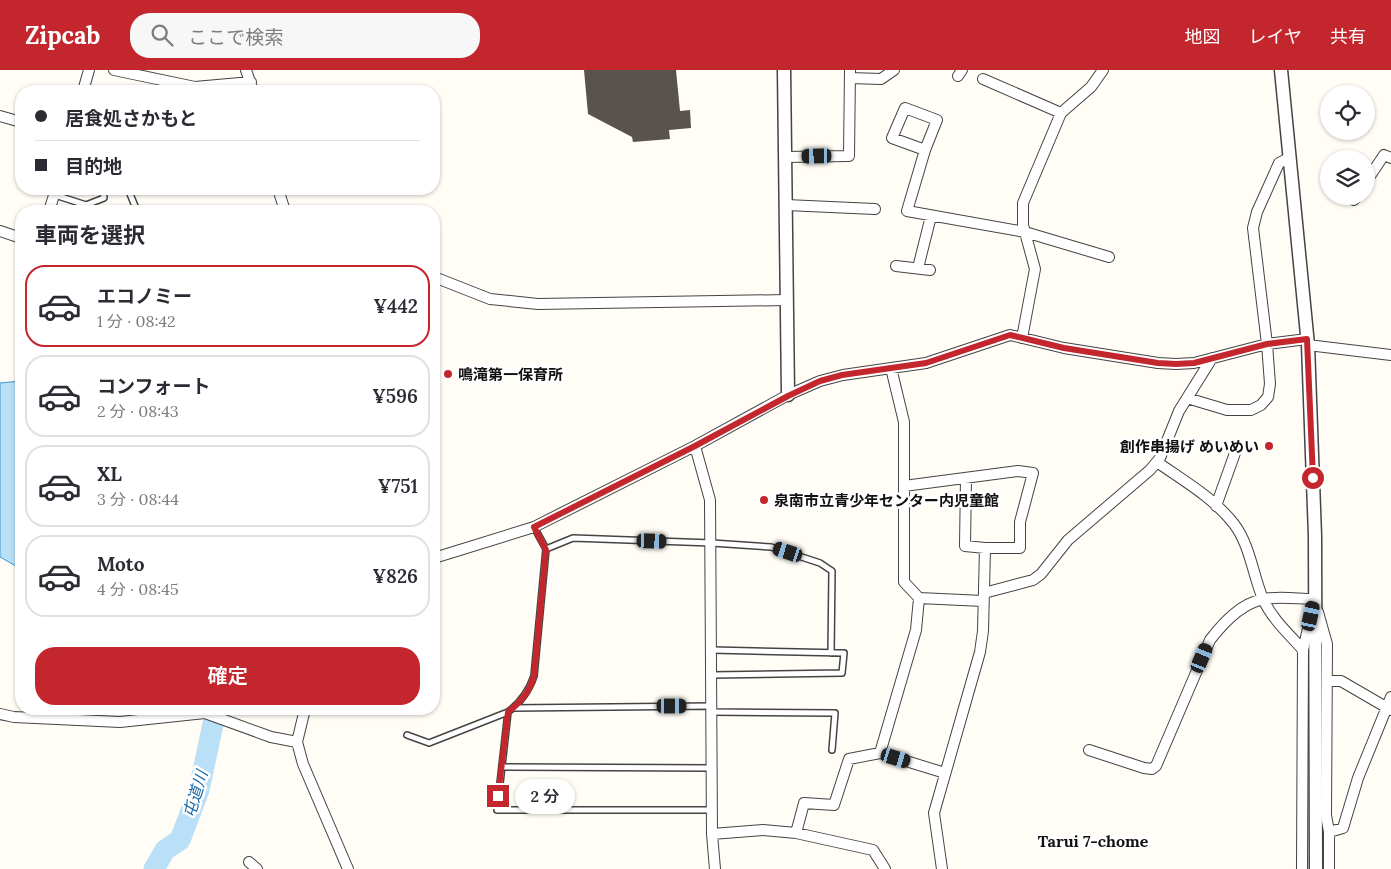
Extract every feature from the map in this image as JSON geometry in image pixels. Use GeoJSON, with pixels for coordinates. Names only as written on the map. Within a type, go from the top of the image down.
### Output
{"type":"FeatureCollection","features":[{"type":"Feature","properties":{"kind":"street"},"geometry":{"type":"LineString","coordinates":[[85,85],[90,70]]}},
{"type":"Feature","properties":{"kind":"street"},"geometry":{"type":"LineString","coordinates":[[114,70],[178,85]]}},
{"type":"Feature","properties":{"kind":"street"},"geometry":{"type":"LineString","coordinates":[[246,70],[251,85]]}},
{"type":"Feature","properties":{"kind":"street"},"geometry":{"type":"LineString","coordinates":[[784,70],[788,396]]}},
{"type":"Feature","properties":{"kind":"street"},"geometry":{"type":"LineString","coordinates":[[785,157],[849,156],[850,74],[881,79],[894,70]]}},
{"type":"Feature","properties":{"kind":"street"},"geometry":{"type":"LineString","coordinates":[[1022,338],[1035,269],[1023,224],[1023,203],[1061,113],[1091,88],[1103,70]]}},
{"type":"Feature","properties":{"kind":"street"},"geometry":{"type":"LineString","coordinates":[[1281,70],[1308,342],[1315,536],[1316,869]]}},
{"type":"Feature","properties":{"kind":"street"},"geometry":{"type":"LineString","coordinates":[[983,79],[1061,113]]}},
{"type":"Feature","properties":{"kind":"street"},"geometry":{"type":"LineString","coordinates":[[926,150],[892,138],[905,108],[937,120],[907,212],[1025,232],[1109,257]]}},
{"type":"Feature","properties":{"kind":"street"},"geometry":{"type":"LineString","coordinates":[[0,116],[15,120]]}},
{"type":"Feature","properties":{"kind":"street"},"geometry":{"type":"LineString","coordinates":[[1375,168],[1384,155],[1391,158]]}},
{"type":"Feature","properties":{"kind":"street"},"geometry":{"type":"LineString","coordinates":[[1187,398],[1227,410],[1250,410],[1261,405],[1268,397],[1270,384],[1267,344],[1253,228],[1257,212],[1279,163],[1289,158]]}},
{"type":"Feature","properties":{"kind":"street"},"geometry":{"type":"LineString","coordinates":[[786,205],[875,209]]}},
{"type":"Feature","properties":{"kind":"street"},"geometry":{"type":"LineString","coordinates":[[918,268],[931,216]]}},
{"type":"Feature","properties":{"kind":"street"},"geometry":{"type":"LineString","coordinates":[[0,231],[15,236]]}},
{"type":"Feature","properties":{"kind":"street"},"geometry":{"type":"LineString","coordinates":[[896,266],[930,270]]}},
{"type":"Feature","properties":{"kind":"street"},"geometry":{"type":"LineString","coordinates":[[440,279],[490,299],[538,304],[787,300]]}},
{"type":"Feature","properties":{"kind":"street"},"geometry":{"type":"LineString","coordinates":[[440,556],[534,527],[820,381],[926,363],[1010,335],[1064,348],[1158,363],[1194,363],[1267,344],[1308,342],[1389,352]]}},
{"type":"Feature","properties":{"kind":"street"},"geometry":{"type":"LineString","coordinates":[[890,368],[904,422],[904,582],[919,598],[984,597],[1033,580],[1041,574],[1068,540],[1157,462],[1179,412],[1212,358]]}},
{"type":"Feature","properties":{"kind":"street"},"geometry":{"type":"LineString","coordinates":[[695,446],[710,500],[712,543],[711,810],[715,869]]}},
{"type":"Feature","properties":{"kind":"street"},"geometry":{"type":"LineString","coordinates":[[1216,506],[1235,453]]}},
{"type":"Feature","properties":{"kind":"street"},"geometry":{"type":"LineString","coordinates":[[1157,462],[1216,506],[1235,524],[1243,540],[1263,599],[1275,619],[1303,650]]}},
{"type":"Feature","properties":{"kind":"street"},"geometry":{"type":"LineString","coordinates":[[904,486],[1018,471],[1033,473],[1020,522],[1020,548],[965,546],[966,478]]}},
{"type":"Feature","properties":{"kind":"street"},"geometry":{"type":"LineString","coordinates":[[942,869],[934,813],[980,652],[983,631],[985,548]]}},
{"type":"Feature","properties":{"kind":"street"},"geometry":{"type":"LineString","coordinates":[[880,753],[916,630],[919,598]]}},
{"type":"Feature","properties":{"kind":"street"},"geometry":{"type":"LineString","coordinates":[[1088,750],[1152,769],[1156,766],[1210,640],[1220,626],[1237,611],[1263,599],[1314,599]]}},
{"type":"Feature","properties":{"kind":"street"},"geometry":{"type":"LineString","coordinates":[[1302,869],[1303,650],[1314,599]]}},
{"type":"Feature","properties":{"kind":"street"},"geometry":{"type":"LineString","coordinates":[[1314,599],[1327,644],[1326,815],[1329,832],[1329,869]]}},
{"type":"Feature","properties":{"kind":"street"},"geometry":{"type":"LineString","coordinates":[[1327,681],[1341,681],[1389,709]]}},
{"type":"Feature","properties":{"kind":"street"},"geometry":{"type":"LineString","coordinates":[[1329,832],[1343,828],[1358,778],[1389,709],[1391,697]]}},
{"type":"Feature","properties":{"kind":"street"},"geometry":{"type":"LineString","coordinates":[[0,714],[14,717],[120,722],[186,715]]}},
{"type":"Feature","properties":{"kind":"street"},"geometry":{"type":"LineString","coordinates":[[212,715],[271,736],[297,742]]}},
{"type":"Feature","properties":{"kind":"street"},"geometry":{"type":"LineString","coordinates":[[303,715],[297,742],[303,764],[348,869]]}},
{"type":"Feature","properties":{"kind":"street"},"geometry":{"type":"LineString","coordinates":[[796,833],[804,803],[834,805],[849,759],[880,753],[945,773]]}},
{"type":"Feature","properties":{"kind":"street"},"geometry":{"type":"LineString","coordinates":[[712,834],[763,830],[796,833],[874,850],[885,869]]}},
{"type":"Feature","properties":{"kind":"street"},"geometry":{"type":"LineString","coordinates":[[249,862],[257,869]]}},
{"type":"Feature","properties":{"kind":"lane"},"geometry":{"type":"LineString","coordinates":[[62,195],[86,205],[104,198],[104,195]]}},
{"type":"Feature","properties":{"kind":"lane"},"geometry":{"type":"LineString","coordinates":[[407,735],[429,743],[508,712],[532,685],[546,550],[534,527]]}},
{"type":"Feature","properties":{"kind":"lane"},"geometry":{"type":"LineString","coordinates":[[546,550],[573,538],[712,543],[771,547],[820,563],[832,571],[830,652]]}},
{"type":"Feature","properties":{"kind":"lane"},"geometry":{"type":"LineString","coordinates":[[712,650],[844,653],[842,673],[712,675]]}},
{"type":"Feature","properties":{"kind":"lane"},"geometry":{"type":"LineString","coordinates":[[513,708],[711,709],[835,713],[832,750]]}},
{"type":"Feature","properties":{"kind":"lane"},"geometry":{"type":"LineString","coordinates":[[508,712],[496,810],[711,810]]}},
{"type":"Feature","properties":{"kind":"lane"},"geometry":{"type":"LineString","coordinates":[[502,767],[711,768]]}},
{"type":"Feature","properties":{"kind":"water"},"geometry":{"type":"Polygon","coordinates":[[[15,382],[15,566],[0,557],[0,383],[15,382]]]}},
{"type":"Feature","properties":{"kind":"building"},"geometry":{"type":"Polygon","coordinates":[[[584,70],[676,70],[680,111],[690,110],[691,128],[669,130],[670,139],[633,142],[632,137],[588,114],[584,70]]]}},
{"type":"Feature","properties":{"kind":"waterway","name":"屯道川"},"geometry":{"type":"LineString","coordinates":[[154,869],[165,850],[180,840],[199,790],[213,724],[217,715]]}},
{"type":"Feature","properties":{"kind":"place","name":"鳴滝第一保育所"},"geometry":{"type":"Point","coordinates":[448,374]}},
{"type":"Feature","properties":{"kind":"place","name":"創作串揚げ めいめい"},"geometry":{"type":"Point","coordinates":[1269,446]}},
{"type":"Feature","properties":{"kind":"place","name":"泉南市立青少年センター内児童館"},"geometry":{"type":"Point","coordinates":[764,500]}},
{"type":"Feature","properties":{"kind":"district","name":"Tarui 7-chome"},"geometry":{"type":"Point","coordinates":[1093,841]}},
{"type":"Feature","properties":{"kind":"route"},"geometry":{"type":"LineString","coordinates":[[498,796],[508,712],[532,685],[534,676],[546,550],[534,527],[820,381],[842,375],[926,363],[1010,335],[1064,348],[1158,363],[1176,364],[1194,363],[1267,344],[1307,339],[1313,478]]}}]}
